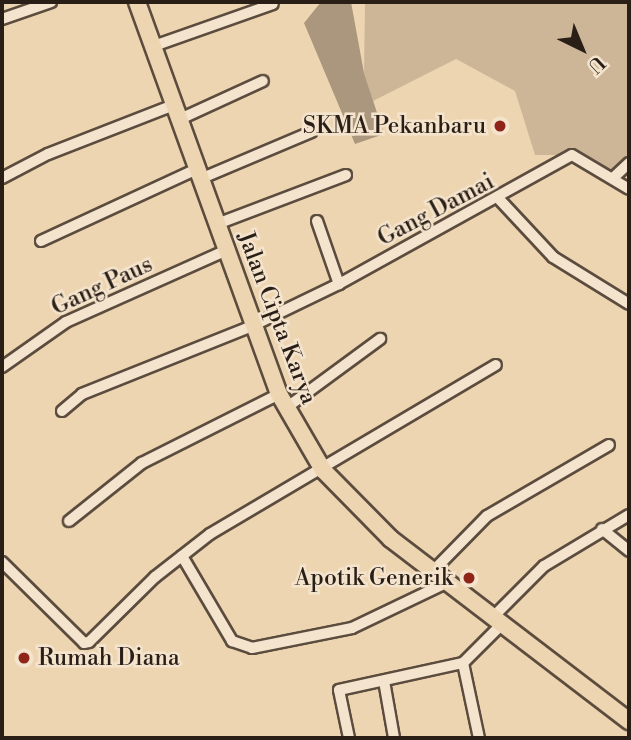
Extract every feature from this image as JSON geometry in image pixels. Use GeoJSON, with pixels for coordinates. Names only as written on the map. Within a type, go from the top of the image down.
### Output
{"type":"FeatureCollection","features":[{"type":"Feature","properties":{"kind":"main road","name":"Jalan Cipta Karya"},"geometry":{"type":"LineString","coordinates":[[137,2],[253,326],[283,401],[323,470],[391,539],[629,721]]}},
{"type":"Feature","properties":{"kind":"street"},"geometry":{"type":"LineString","coordinates":[[2,19],[51,2]]}},
{"type":"Feature","properties":{"kind":"street"},"geometry":{"type":"LineString","coordinates":[[151,47],[273,5]]}},
{"type":"Feature","properties":{"kind":"street"},"geometry":{"type":"LineString","coordinates":[[2,178],[48,154],[263,81]]}},
{"type":"Feature","properties":{"kind":"street"},"geometry":{"type":"LineString","coordinates":[[41,242],[198,174],[311,132]]}},
{"type":"Feature","properties":{"kind":"street","name":"Gang Damai"},"geometry":{"type":"LineString","coordinates":[[62,411],[82,394],[253,326],[339,284],[499,199],[572,155],[613,178]]}},
{"type":"Feature","properties":{"kind":"street"},"geometry":{"type":"LineString","coordinates":[[629,163],[613,178],[629,189]]}},
{"type":"Feature","properties":{"kind":"street"},"geometry":{"type":"LineString","coordinates":[[217,224],[346,175]]}},
{"type":"Feature","properties":{"kind":"street"},"geometry":{"type":"LineString","coordinates":[[499,199],[553,257],[629,304]]}},
{"type":"Feature","properties":{"kind":"street"},"geometry":{"type":"LineString","coordinates":[[317,221],[339,284]]}},
{"type":"Feature","properties":{"kind":"street","name":"Gang Paus"},"geometry":{"type":"LineString","coordinates":[[2,367],[66,322],[225,251]]}},
{"type":"Feature","properties":{"kind":"street"},"geometry":{"type":"LineString","coordinates":[[69,521],[142,463],[283,401],[380,340]]}},
{"type":"Feature","properties":{"kind":"street"},"geometry":{"type":"LineString","coordinates":[[2,562],[84,643],[210,534],[323,470],[496,365]]}},
{"type":"Feature","properties":{"kind":"street"},"geometry":{"type":"LineString","coordinates":[[433,571],[487,516],[608,445]]}},
{"type":"Feature","properties":{"kind":"street"},"geometry":{"type":"LineString","coordinates":[[349,738],[339,690],[463,663],[544,566],[629,514]]}},
{"type":"Feature","properties":{"kind":"street"},"geometry":{"type":"LineString","coordinates":[[602,529],[629,551]]}},
{"type":"Feature","properties":{"kind":"street"},"geometry":{"type":"LineString","coordinates":[[182,556],[232,641],[252,648],[352,628],[448,583]]}},
{"type":"Feature","properties":{"kind":"street"},"geometry":{"type":"LineString","coordinates":[[463,663],[479,738]]}},
{"type":"Feature","properties":{"kind":"street"},"geometry":{"type":"LineString","coordinates":[[384,681],[394,738]]}},
{"type":"Feature","properties":{"kind":"shaded area"},"geometry":{"type":"Polygon","coordinates":[[[321,2],[351,2],[364,73],[384,134],[355,144],[304,23],[321,2]]]}},
{"type":"Feature","properties":{"kind":"shaded area"},"geometry":{"type":"Polygon","coordinates":[[[365,2],[629,2],[629,163],[613,178],[572,155],[535,155],[515,91],[456,59],[373,101],[364,73],[365,2]]]}},
{"type":"Feature","properties":{"kind":"place","name":"SKMA Pekanbaru"},"geometry":{"type":"Point","coordinates":[500,126]}},
{"type":"Feature","properties":{"kind":"place","name":"Apotik Generik"},"geometry":{"type":"Point","coordinates":[469,578]}},
{"type":"Feature","properties":{"kind":"place","name":"Rumah Diana"},"geometry":{"type":"Point","coordinates":[24,658]}}]}
